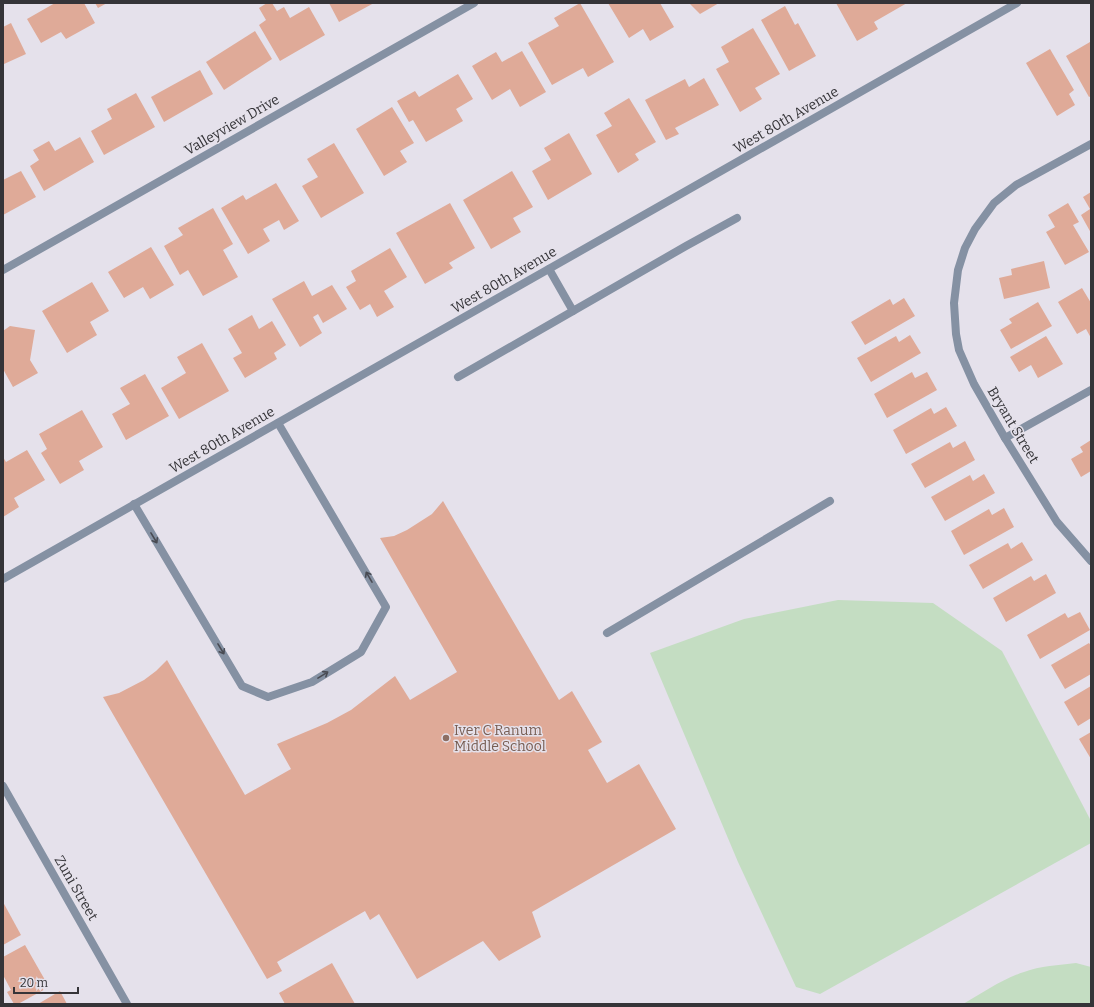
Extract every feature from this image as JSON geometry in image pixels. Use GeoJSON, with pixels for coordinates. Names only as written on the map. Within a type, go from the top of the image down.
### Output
{"type":"FeatureCollection","features":[{"type":"Feature","properties":{"kind":"street","name":"Valleyview Drive"},"geometry":{"type":"LineString","coordinates":[[3,270],[474,3]]}},
{"type":"Feature","properties":{"kind":"street","name":"West 80th Avenue"},"geometry":{"type":"LineString","coordinates":[[3,579],[1017,3]]}},
{"type":"Feature","properties":{"kind":"street","name":"Bryant Street"},"geometry":{"type":"LineString","coordinates":[[1091,144],[1016,185],[994,204],[975,229],[965,248],[958,270],[954,303],[956,334],[959,350],[974,384],[1057,522],[1091,561]]}},
{"type":"Feature","properties":{"kind":"street"},"geometry":{"type":"LineString","coordinates":[[458,377],[737,218]]}},
{"type":"Feature","properties":{"kind":"street"},"geometry":{"type":"LineString","coordinates":[[549,269],[573,311]]}},
{"type":"Feature","properties":{"kind":"street"},"geometry":{"type":"LineString","coordinates":[[1006,438],[1091,390]]}},
{"type":"Feature","properties":{"kind":"street"},"geometry":{"type":"LineString","coordinates":[[134,504],[242,686],[268,697],[312,682],[361,652],[386,607],[278,423]]}},
{"type":"Feature","properties":{"kind":"street"},"geometry":{"type":"LineString","coordinates":[[606,634],[830,501]]}},
{"type":"Feature","properties":{"kind":"street","name":"Zuni Street"},"geometry":{"type":"LineString","coordinates":[[3,786],[127,1004]]}},
{"type":"Feature","properties":{"kind":"green space"},"geometry":{"type":"Polygon","coordinates":[[[838,600],[933,603],[1002,651],[1091,821],[1091,843],[820,994],[796,987],[738,862],[650,653],[744,619],[838,600]]]}},
{"type":"Feature","properties":{"kind":"green space"},"geometry":{"type":"Polygon","coordinates":[[[1076,963],[1091,967],[1091,1004],[963,1004],[1000,982],[1016,975],[1043,967],[1076,963]]]}},
{"type":"Feature","properties":{"kind":"building"},"geometry":{"type":"Polygon","coordinates":[[[55,3],[84,3],[95,23],[66,39],[61,32],[41,43],[27,19],[55,3]]]}},
{"type":"Feature","properties":{"kind":"building"},"geometry":{"type":"Polygon","coordinates":[[[95,3],[107,3],[98,8],[95,3]]]}},
{"type":"Feature","properties":{"kind":"building"},"geometry":{"type":"Polygon","coordinates":[[[267,3],[272,3],[277,11],[284,7],[290,18],[309,7],[325,35],[280,61],[259,25],[266,20],[259,8],[267,3]]]}},
{"type":"Feature","properties":{"kind":"building"},"geometry":{"type":"Polygon","coordinates":[[[329,3],[374,3],[339,22],[329,3]]]}},
{"type":"Feature","properties":{"kind":"building"},"geometry":{"type":"Polygon","coordinates":[[[580,3],[614,62],[588,77],[583,68],[552,85],[528,43],[559,26],[554,18],[580,3]]]}},
{"type":"Feature","properties":{"kind":"building"},"geometry":{"type":"Polygon","coordinates":[[[608,3],[660,3],[674,27],[650,41],[643,29],[629,38],[608,3]]]}},
{"type":"Feature","properties":{"kind":"building"},"geometry":{"type":"Polygon","coordinates":[[[689,3],[719,3],[700,14],[689,3]]]}},
{"type":"Feature","properties":{"kind":"building"},"geometry":{"type":"Polygon","coordinates":[[[836,3],[907,3],[874,22],[878,29],[857,41],[836,3]]]}},
{"type":"Feature","properties":{"kind":"building"},"geometry":{"type":"Polygon","coordinates":[[[785,6],[795,25],[798,23],[816,56],[789,71],[761,20],[785,6]]]}},
{"type":"Feature","properties":{"kind":"building"},"geometry":{"type":"Polygon","coordinates":[[[11,23],[26,54],[4,64],[3,27],[11,23]]]}},
{"type":"Feature","properties":{"kind":"building"},"geometry":{"type":"Polygon","coordinates":[[[753,28],[780,74],[755,88],[762,99],[740,112],[716,69],[729,62],[721,47],[753,28]]]}},
{"type":"Feature","properties":{"kind":"building"},"geometry":{"type":"Polygon","coordinates":[[[255,31],[272,59],[224,90],[206,62],[255,31]]]}},
{"type":"Feature","properties":{"kind":"building"},"geometry":{"type":"Polygon","coordinates":[[[1090,42],[1091,96],[1089,97],[1066,56],[1090,42]]]}},
{"type":"Feature","properties":{"kind":"building"},"geometry":{"type":"Polygon","coordinates":[[[1050,49],[1074,90],[1069,94],[1075,105],[1057,116],[1026,63],[1050,49]]]}},
{"type":"Feature","properties":{"kind":"building"},"geometry":{"type":"Polygon","coordinates":[[[522,51],[546,92],[520,107],[510,89],[492,100],[472,66],[496,52],[502,62],[522,51]]]}},
{"type":"Feature","properties":{"kind":"building"},"geometry":{"type":"Polygon","coordinates":[[[200,70],[213,94],[164,122],[151,97],[200,70]]]}},
{"type":"Feature","properties":{"kind":"building"},"geometry":{"type":"Polygon","coordinates":[[[458,74],[473,99],[456,109],[463,121],[426,142],[413,120],[409,122],[397,101],[415,91],[419,97],[458,74]]]}},
{"type":"Feature","properties":{"kind":"building"},"geometry":{"type":"Polygon","coordinates":[[[704,78],[719,105],[675,128],[679,134],[666,140],[645,100],[685,79],[689,87],[704,78]]]}},
{"type":"Feature","properties":{"kind":"building"},"geometry":{"type":"Polygon","coordinates":[[[136,93],[155,127],[104,155],[91,131],[112,119],[107,109],[136,93]]]}},
{"type":"Feature","properties":{"kind":"building"},"geometry":{"type":"Polygon","coordinates":[[[629,98],[656,142],[635,154],[639,160],[618,173],[596,135],[612,126],[604,113],[629,98]]]}},
{"type":"Feature","properties":{"kind":"building"},"geometry":{"type":"Polygon","coordinates":[[[392,107],[414,143],[400,151],[407,162],[384,176],[356,129],[392,107]]]}},
{"type":"Feature","properties":{"kind":"building"},"geometry":{"type":"Polygon","coordinates":[[[569,133],[592,174],[548,200],[532,171],[551,160],[544,148],[569,133]]]}},
{"type":"Feature","properties":{"kind":"building"},"geometry":{"type":"Polygon","coordinates":[[[80,137],[94,162],[44,191],[30,166],[39,160],[33,150],[49,141],[55,151],[80,137]]]}},
{"type":"Feature","properties":{"kind":"building"},"geometry":{"type":"Polygon","coordinates":[[[334,143],[364,193],[321,218],[302,186],[318,177],[307,159],[334,143]]]}},
{"type":"Feature","properties":{"kind":"building"},"geometry":{"type":"Polygon","coordinates":[[[21,171],[36,197],[3,215],[3,180],[21,171]]]}},
{"type":"Feature","properties":{"kind":"building"},"geometry":{"type":"Polygon","coordinates":[[[512,171],[533,207],[513,218],[521,232],[491,249],[463,200],[512,171]]]}},
{"type":"Feature","properties":{"kind":"building"},"geometry":{"type":"Polygon","coordinates":[[[276,183],[299,221],[284,230],[279,220],[263,229],[270,241],[248,254],[221,208],[243,195],[246,200],[276,183]]]}},
{"type":"Feature","properties":{"kind":"building"},"geometry":{"type":"Polygon","coordinates":[[[1091,192],[1091,233],[1081,215],[1090,209],[1083,197],[1091,192]]]}},
{"type":"Feature","properties":{"kind":"building"},"geometry":{"type":"Polygon","coordinates":[[[450,203],[475,248],[449,263],[453,268],[425,284],[396,233],[450,203]]]}},
{"type":"Feature","properties":{"kind":"building"},"geometry":{"type":"Polygon","coordinates":[[[1068,203],[1079,222],[1073,225],[1089,252],[1065,265],[1046,232],[1055,227],[1048,215],[1068,203]]]}},
{"type":"Feature","properties":{"kind":"building"},"geometry":{"type":"Polygon","coordinates":[[[213,208],[233,244],[223,250],[238,277],[203,296],[188,270],[180,275],[164,246],[183,235],[178,228],[213,208]]]}},
{"type":"Feature","properties":{"kind":"building"},"geometry":{"type":"Polygon","coordinates":[[[151,247],[174,285],[150,299],[143,287],[124,298],[108,272],[151,247]]]}},
{"type":"Feature","properties":{"kind":"building"},"geometry":{"type":"Polygon","coordinates":[[[390,248],[407,277],[384,291],[394,307],[377,317],[370,304],[360,310],[346,287],[356,281],[351,271],[390,248]]]}},
{"type":"Feature","properties":{"kind":"building"},"geometry":{"type":"Polygon","coordinates":[[[1044,261],[1050,288],[1004,299],[999,278],[1012,275],[1011,269],[1044,261]]]}},
{"type":"Feature","properties":{"kind":"building"},"geometry":{"type":"Polygon","coordinates":[[[304,281],[312,296],[332,285],[347,309],[323,323],[318,314],[313,317],[322,333],[300,347],[272,299],[304,281]]]}},
{"type":"Feature","properties":{"kind":"building"},"geometry":{"type":"Polygon","coordinates":[[[92,282],[109,311],[90,322],[97,335],[67,353],[42,311],[92,282]]]}},
{"type":"Feature","properties":{"kind":"building"},"geometry":{"type":"Polygon","coordinates":[[[1082,288],[1091,303],[1091,338],[1086,329],[1077,334],[1058,302],[1082,288]]]}},
{"type":"Feature","properties":{"kind":"building"},"geometry":{"type":"Polygon","coordinates":[[[904,298],[915,316],[865,345],[851,322],[890,299],[893,305],[904,298]]]}},
{"type":"Feature","properties":{"kind":"building"},"geometry":{"type":"Polygon","coordinates":[[[1038,302],[1052,326],[1011,349],[1000,330],[1012,323],[1009,319],[1038,302]]]}},
{"type":"Feature","properties":{"kind":"building"},"geometry":{"type":"Polygon","coordinates":[[[252,315],[259,329],[272,321],[286,345],[274,353],[277,359],[245,378],[233,358],[242,353],[228,329],[252,315]]]}},
{"type":"Feature","properties":{"kind":"building"},"geometry":{"type":"Polygon","coordinates":[[[10,326],[35,330],[30,360],[38,373],[13,387],[3,369],[3,331],[10,326]]]}},
{"type":"Feature","properties":{"kind":"building"},"geometry":{"type":"Polygon","coordinates":[[[910,335],[921,353],[871,382],[857,358],[896,336],[899,342],[910,335]]]}},
{"type":"Feature","properties":{"kind":"building"},"geometry":{"type":"Polygon","coordinates":[[[1046,336],[1063,364],[1038,378],[1031,365],[1019,372],[1010,357],[1046,336]]]}},
{"type":"Feature","properties":{"kind":"building"},"geometry":{"type":"Polygon","coordinates":[[[202,343],[229,391],[179,419],[161,388],[186,373],[177,357],[202,343]]]}},
{"type":"Feature","properties":{"kind":"building"},"geometry":{"type":"Polygon","coordinates":[[[912,372],[915,378],[927,372],[937,390],[887,418],[874,394],[912,372]]]}},
{"type":"Feature","properties":{"kind":"building"},"geometry":{"type":"Polygon","coordinates":[[[145,374],[169,416],[126,440],[112,414],[130,404],[120,388],[145,374]]]}},
{"type":"Feature","properties":{"kind":"building"},"geometry":{"type":"Polygon","coordinates":[[[946,407],[957,426],[906,454],[893,430],[931,408],[934,414],[946,407]]]}},
{"type":"Feature","properties":{"kind":"building"},"geometry":{"type":"Polygon","coordinates":[[[82,410],[103,447],[79,461],[84,470],[60,484],[41,453],[47,449],[39,434],[82,410]]]}},
{"type":"Feature","properties":{"kind":"building"},"geometry":{"type":"Polygon","coordinates":[[[1091,440],[1091,471],[1081,477],[1071,459],[1083,452],[1080,447],[1091,440]]]}},
{"type":"Feature","properties":{"kind":"building"},"geometry":{"type":"Polygon","coordinates":[[[965,441],[975,460],[925,488],[911,464],[950,442],[953,448],[965,441]]]}},
{"type":"Feature","properties":{"kind":"building"},"geometry":{"type":"Polygon","coordinates":[[[27,450],[45,480],[14,498],[19,507],[3,517],[3,457],[6,462],[27,450]]]}},
{"type":"Feature","properties":{"kind":"building"},"geometry":{"type":"Polygon","coordinates":[[[984,474],[995,493],[945,521],[931,497],[970,475],[973,481],[984,474]]]}},
{"type":"Feature","properties":{"kind":"building","name":"Iver C Ranum Middle School"},"geometry":{"type":"Polygon","coordinates":[[[443,501],[559,700],[572,691],[602,742],[588,750],[607,783],[639,764],[676,829],[532,912],[541,937],[499,961],[483,941],[417,979],[379,914],[370,920],[365,911],[277,962],[282,971],[267,979],[103,697],[119,693],[144,680],[167,660],[245,795],[291,769],[277,744],[327,723],[351,710],[395,676],[410,700],[457,672],[380,538],[394,536],[407,530],[432,514],[443,501]]]}},
{"type":"Feature","properties":{"kind":"building"},"geometry":{"type":"Polygon","coordinates":[[[1004,508],[1014,527],[964,555],[951,531],[989,509],[992,515],[1004,508]]]}},
{"type":"Feature","properties":{"kind":"building"},"geometry":{"type":"Polygon","coordinates":[[[1022,542],[1033,560],[983,589],[969,565],[1008,543],[1011,549],[1022,542]]]}},
{"type":"Feature","properties":{"kind":"building"},"geometry":{"type":"Polygon","coordinates":[[[1046,574],[1056,593],[1006,622],[993,598],[1031,576],[1034,581],[1046,574]]]}},
{"type":"Feature","properties":{"kind":"building"},"geometry":{"type":"Polygon","coordinates":[[[1080,612],[1090,630],[1040,659],[1027,635],[1065,613],[1068,618],[1080,612]]]}},
{"type":"Feature","properties":{"kind":"building"},"geometry":{"type":"Polygon","coordinates":[[[1089,643],[1091,646],[1091,674],[1065,689],[1051,665],[1089,643]]]}},
{"type":"Feature","properties":{"kind":"building"},"geometry":{"type":"Polygon","coordinates":[[[1091,686],[1091,718],[1078,726],[1064,702],[1091,686]]]}},
{"type":"Feature","properties":{"kind":"building"},"geometry":{"type":"Polygon","coordinates":[[[1091,732],[1091,759],[1079,739],[1091,732]]]}},
{"type":"Feature","properties":{"kind":"building"},"geometry":{"type":"Polygon","coordinates":[[[3,902],[21,935],[3,945],[3,902]]]}},
{"type":"Feature","properties":{"kind":"building"},"geometry":{"type":"Polygon","coordinates":[[[25,945],[49,987],[18,1004],[14,1004],[7,992],[11,990],[3,975],[3,957],[25,945]]]}},
{"type":"Feature","properties":{"kind":"building"},"geometry":{"type":"Polygon","coordinates":[[[332,963],[355,1004],[285,1004],[279,993],[332,963]]]}},
{"type":"Feature","properties":{"kind":"building"},"geometry":{"type":"Polygon","coordinates":[[[60,991],[67,1004],[38,1004],[60,991]]]}},
{"type":"Feature","properties":{"kind":"place","name":"Iver C Ranum Middle School"},"geometry":{"type":"Point","coordinates":[446,738]}}]}
